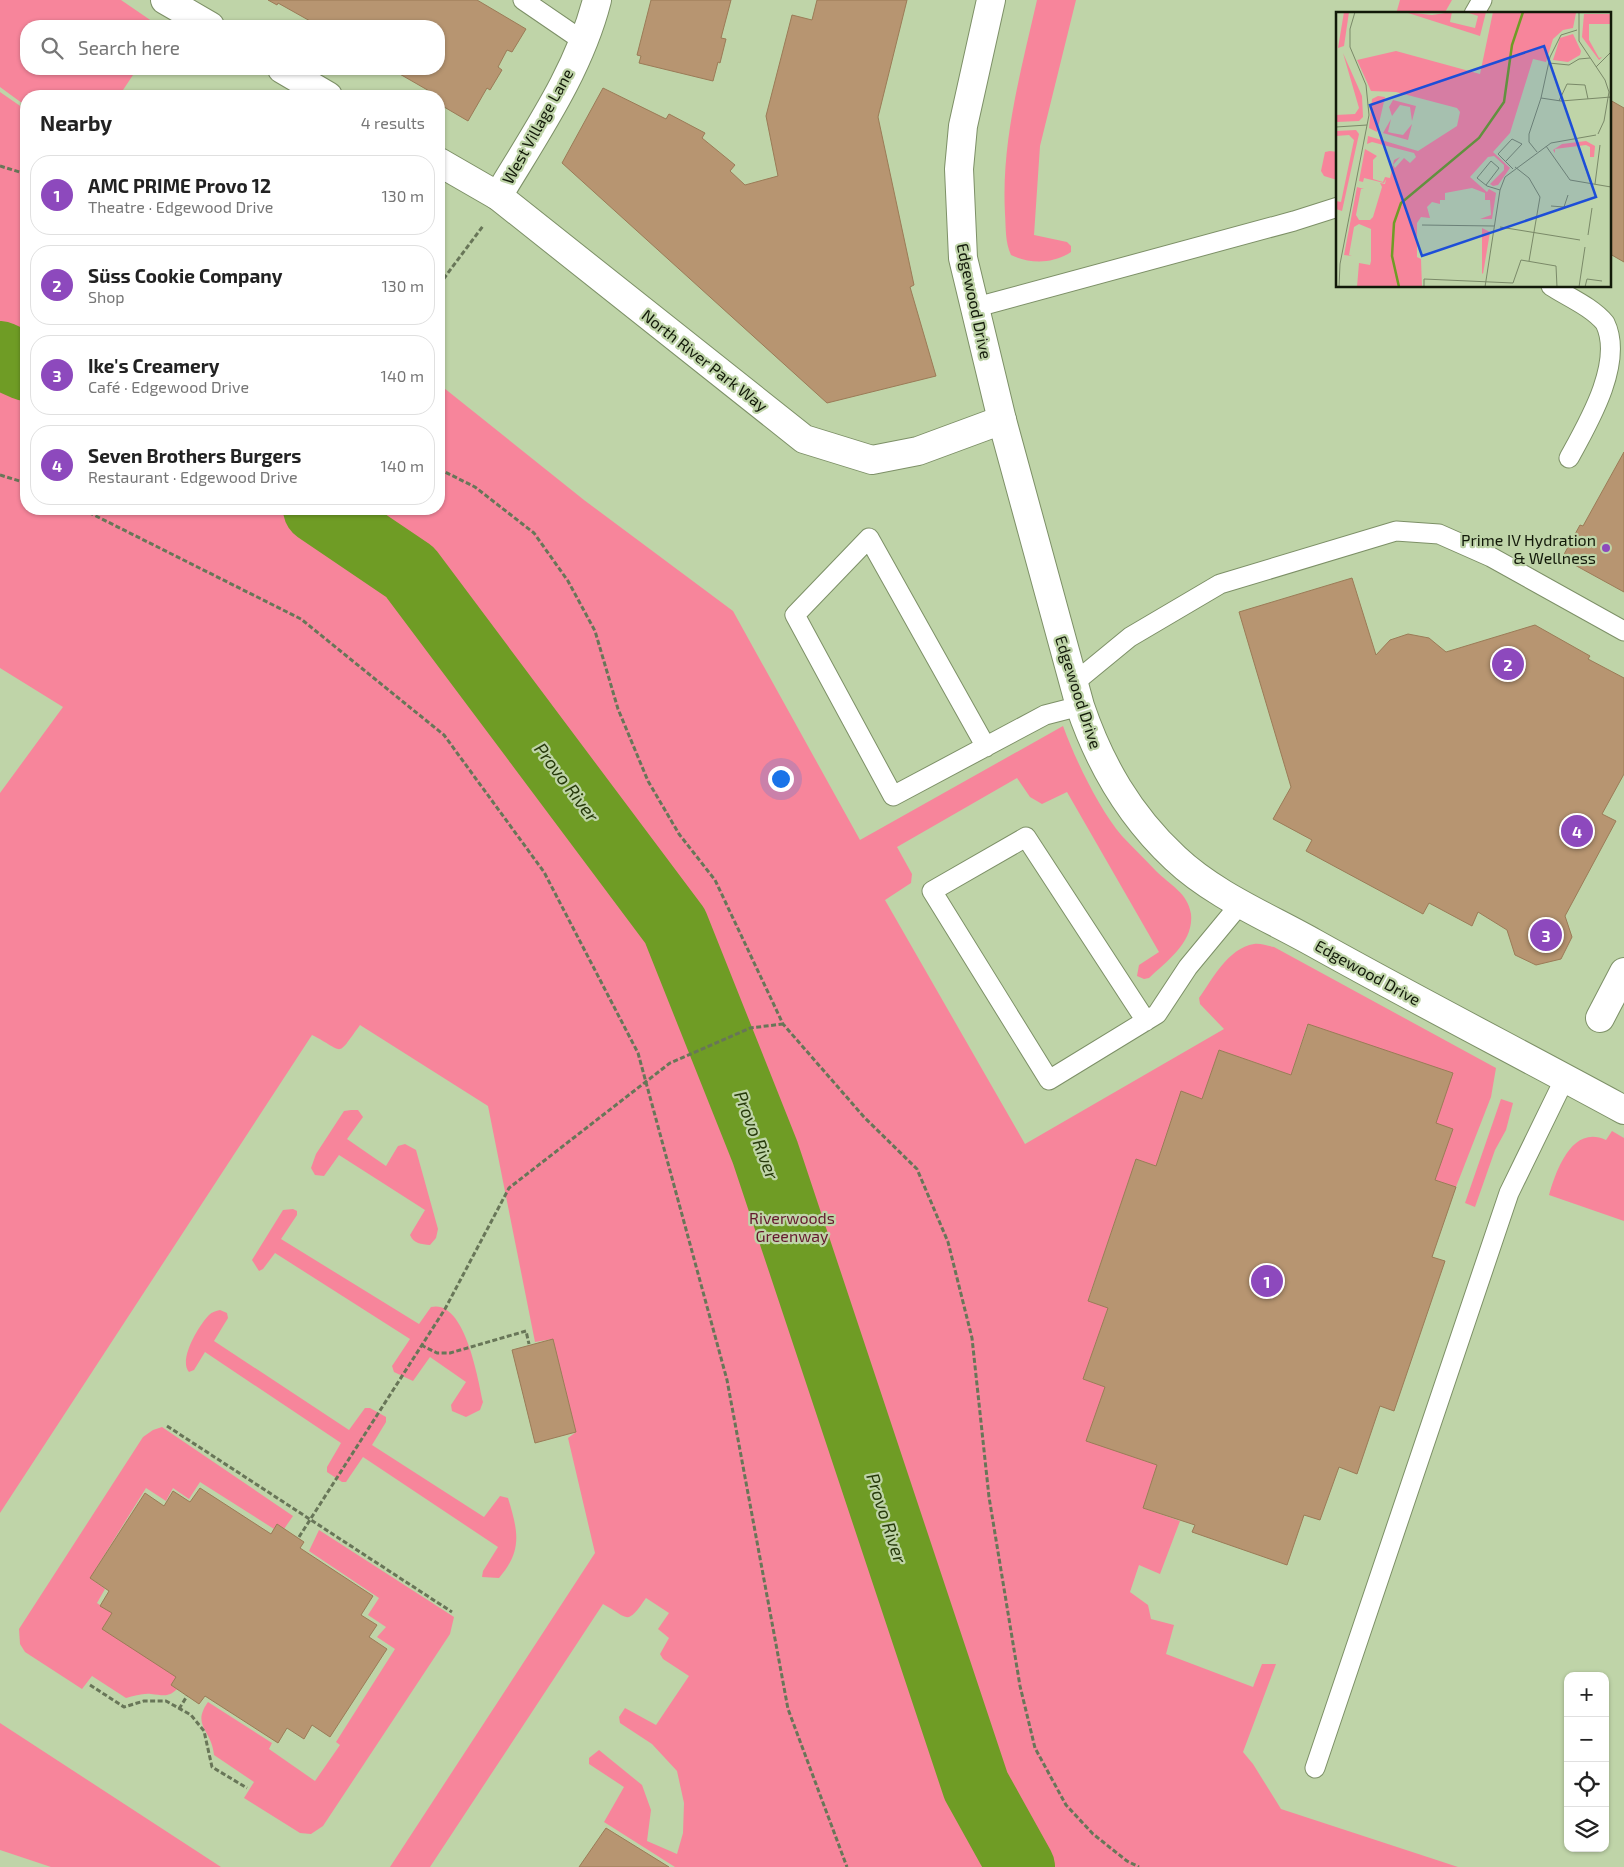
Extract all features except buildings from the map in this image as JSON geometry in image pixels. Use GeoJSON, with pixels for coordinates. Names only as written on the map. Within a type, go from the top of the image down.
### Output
{"type":"FeatureCollection","features":[{"type":"Feature","properties":{"kind":"street","name":"West Village Lane"},"geometry":{"type":"LineString","coordinates":[[498,196],[563,86],[583,41],[597,0]]}},
{"type":"Feature","properties":{"kind":"street","name":"Edgewood Drive"},"geometry":{"type":"LineString","coordinates":[[991,0],[964,118],[959,169],[963,258],[973,308],[1002,420],[1077,694],[1092,741],[1109,774],[1132,812],[1176,859],[1204,881],[1377,978],[1624,1110]]}},
{"type":"Feature","properties":{"kind":"street"},"geometry":{"type":"LineString","coordinates":[[180,4],[202,20]]}},
{"type":"Feature","properties":{"kind":"street"},"geometry":{"type":"LineString","coordinates":[[292,75],[318,90]]}},
{"type":"Feature","properties":{"kind":"street","name":"North River Park Way"},"geometry":{"type":"LineString","coordinates":[[445,165],[498,196],[804,439],[872,460],[918,451],[1002,420]]}},
{"type":"Feature","properties":{"kind":"street"},"geometry":{"type":"LineString","coordinates":[[1600,1018],[1624,972]]}},
{"type":"Feature","properties":{"kind":"lane"},"geometry":{"type":"LineString","coordinates":[[523,0],[583,41]]}},
{"type":"Feature","properties":{"kind":"lane"},"geometry":{"type":"LineString","coordinates":[[1475,12],[1482,0]]}},
{"type":"Feature","properties":{"kind":"lane"},"geometry":{"type":"LineString","coordinates":[[973,308],[1285,224],[1336,208]]}},
{"type":"Feature","properties":{"kind":"lane"},"geometry":{"type":"LineString","coordinates":[[1554,288],[1585,306],[1605,322],[1616,341],[1617,355],[1613,380],[1569,458]]}},
{"type":"Feature","properties":{"kind":"lane"},"geometry":{"type":"LineString","coordinates":[[986,747],[868,538],[795,615],[894,796],[1045,716],[1077,694],[1130,637],[1220,584],[1396,531],[1439,534],[1491,557],[1624,631]]}},
{"type":"Feature","properties":{"kind":"lane"},"geometry":{"type":"LineString","coordinates":[[1146,1021],[1026,837],[932,891],[1049,1080],[1146,1021],[1157,1014],[1188,967],[1241,903]]}},
{"type":"Feature","properties":{"kind":"lane"},"geometry":{"type":"LineString","coordinates":[[1315,1768],[1509,1193],[1565,1078]]}},
{"type":"Feature","properties":{"kind":"path"},"geometry":{"type":"LineString","coordinates":[[0,166],[20,172]]}},
{"type":"Feature","properties":{"kind":"path"},"geometry":{"type":"LineString","coordinates":[[445,277],[480,232],[498,196]]}},
{"type":"Feature","properties":{"kind":"path"},"geometry":{"type":"LineString","coordinates":[[445,472],[475,487],[534,533],[568,581],[596,631],[618,709],[648,781],[679,834],[715,880],[783,1024],[864,1118],[917,1169],[948,1242],[972,1338],[989,1497],[1020,1686],[1035,1748],[1066,1804],[1093,1834],[1127,1861],[1139,1867]]}},
{"type":"Feature","properties":{"kind":"path"},"geometry":{"type":"LineString","coordinates":[[0,476],[20,481]]}},
{"type":"Feature","properties":{"kind":"path"},"geometry":{"type":"LineString","coordinates":[[94,515],[301,620],[444,735],[544,872],[638,1052],[726,1380],[788,1709],[847,1867]]}},
{"type":"Feature","properties":{"kind":"path"},"geometry":{"type":"LineString","coordinates":[[299,1537],[445,1308],[509,1188],[670,1063],[750,1028],[783,1024]]}},
{"type":"Feature","properties":{"kind":"path"},"geometry":{"type":"LineString","coordinates":[[421,1345],[437,1353],[450,1354],[526,1331],[530,1344]]}},
{"type":"Feature","properties":{"kind":"path"},"geometry":{"type":"LineString","coordinates":[[167,1426],[452,1612]]}},
{"type":"Feature","properties":{"kind":"path"},"geometry":{"type":"LineString","coordinates":[[90,1684],[124,1707],[144,1701],[166,1701],[191,1715],[204,1731],[212,1767],[247,1788]]}},
{"type":"Feature","properties":{"kind":"path"},"geometry":{"type":"LineString","coordinates":[[179,1709],[188,1696]]}},
{"type":"Feature","properties":{"kind":"green space"},"geometry":{"type":"Polygon","coordinates":[[[0,0],[121,0],[150,20],[20,20],[20,75],[133,75],[123,90],[20,90],[20,102],[0,87],[0,0]]]}},
{"type":"Feature","properties":{"kind":"green space"},"geometry":{"type":"Polygon","coordinates":[[[1037,0],[1076,0],[1040,146],[1034,235],[1067,242],[1071,246],[1071,252],[1049,261],[1026,260],[1011,255],[1007,240],[1005,214],[1006,160],[1009,133],[1037,0]]]}},
{"type":"Feature","properties":{"kind":"green space"},"geometry":{"type":"Polygon","coordinates":[[[1400,0],[1452,0],[1445,12],[1397,12],[1400,0]]]}},
{"type":"Feature","properties":{"kind":"green space","name":"Riverwoods Greenway"},"geometry":{"type":"Polygon","coordinates":[[[0,92],[20,106],[20,515],[445,515],[445,389],[584,500],[733,611],[860,840],[1063,726],[1088,783],[1113,825],[1186,900],[1191,914],[1191,924],[1184,942],[1171,958],[1149,978],[1144,979],[1137,976],[1139,965],[1159,952],[1067,792],[1042,804],[1030,797],[1017,778],[897,847],[912,874],[911,883],[885,900],[1025,1144],[1224,1029],[1200,1004],[1199,998],[1215,974],[1229,958],[1236,952],[1254,944],[1274,947],[1496,1068],[1491,1097],[1456,1187],[1435,1180],[1436,1123],[1452,1073],[1307,1025],[1291,1075],[1219,1050],[1202,1099],[1181,1092],[1156,1166],[1136,1159],[1088,1300],[1108,1308],[1083,1379],[1105,1387],[1087,1441],[1157,1465],[1143,1508],[1180,1521],[1160,1574],[1139,1565],[1130,1592],[1148,1605],[1151,1619],[1174,1625],[1166,1654],[1253,1687],[1262,1664],[1276,1664],[1243,1752],[1253,1764],[1281,1809],[1458,1867],[675,1867],[604,1822],[624,1787],[589,1764],[589,1758],[599,1750],[642,1785],[651,1810],[647,1841],[677,1854],[683,1833],[684,1803],[677,1771],[652,1744],[620,1723],[619,1717],[625,1708],[656,1725],[689,1676],[663,1659],[660,1654],[669,1638],[658,1629],[669,1613],[646,1598],[634,1613],[627,1617],[603,1604],[430,1867],[390,1867],[595,1553],[568,1438],[576,1432],[553,1339],[535,1342],[488,1106],[360,1025],[343,1048],[339,1049],[312,1035],[0,1513],[0,793],[63,707],[0,668],[0,92]]]}},
{"type":"Feature","properties":{"kind":"green space"},"geometry":{"type":"Polygon","coordinates":[[[1325,152],[1336,152],[1336,180],[1324,176],[1321,171],[1325,152]]]}},
{"type":"Feature","properties":{"kind":"green space"},"geometry":{"type":"Polygon","coordinates":[[[1501,1099],[1513,1103],[1506,1130],[1495,1150],[1475,1207],[1465,1203],[1501,1099]]]}},
{"type":"Feature","properties":{"kind":"green space"},"geometry":{"type":"Polygon","coordinates":[[[358,1110],[363,1117],[347,1139],[386,1166],[398,1146],[405,1144],[416,1150],[438,1229],[436,1238],[430,1245],[416,1242],[410,1235],[425,1210],[339,1155],[324,1176],[315,1175],[311,1168],[316,1154],[344,1111],[358,1110]]]}},
{"type":"Feature","properties":{"kind":"green space"},"geometry":{"type":"Polygon","coordinates":[[[1612,1131],[1624,1138],[1624,1221],[1549,1195],[1556,1174],[1567,1152],[1584,1138],[1594,1137],[1606,1140],[1612,1131]]]}},
{"type":"Feature","properties":{"kind":"green space"},"geometry":{"type":"Polygon","coordinates":[[[293,1209],[297,1211],[297,1215],[281,1239],[419,1324],[431,1307],[443,1308],[453,1315],[468,1343],[478,1376],[483,1402],[480,1410],[466,1417],[452,1411],[451,1405],[466,1382],[430,1357],[413,1381],[394,1372],[392,1366],[410,1339],[275,1253],[263,1269],[259,1271],[252,1260],[283,1210],[293,1209]]]}},
{"type":"Feature","properties":{"kind":"green space"},"geometry":{"type":"Polygon","coordinates":[[[220,1310],[227,1313],[228,1318],[214,1341],[349,1430],[365,1408],[370,1408],[386,1417],[386,1422],[372,1445],[484,1517],[500,1496],[508,1498],[516,1530],[515,1549],[507,1568],[499,1578],[482,1577],[483,1571],[498,1547],[363,1457],[346,1482],[342,1482],[327,1472],[327,1467],[341,1443],[205,1352],[194,1370],[189,1372],[186,1367],[186,1359],[191,1343],[200,1326],[209,1315],[220,1310]]]}},
{"type":"Feature","properties":{"kind":"green space"},"geometry":{"type":"Polygon","coordinates":[[[162,1427],[293,1516],[284,1529],[277,1524],[274,1529],[200,1482],[189,1499],[173,1488],[166,1501],[146,1488],[90,1578],[105,1589],[97,1603],[112,1613],[176,1677],[171,1685],[177,1689],[168,1695],[145,1694],[126,1698],[92,1676],[82,1689],[25,1652],[20,1644],[19,1629],[143,1437],[153,1430],[162,1427]]]}},
{"type":"Feature","properties":{"kind":"green space"},"geometry":{"type":"Polygon","coordinates":[[[319,1530],[454,1617],[450,1634],[323,1826],[311,1834],[300,1833],[244,1798],[254,1782],[214,1755],[201,1717],[208,1702],[272,1743],[269,1749],[315,1781],[340,1745],[336,1742],[395,1649],[377,1637],[386,1627],[368,1615],[379,1598],[309,1551],[319,1530]]]}},
{"type":"Feature","properties":{"kind":"green space"},"geometry":{"type":"Polygon","coordinates":[[[0,1723],[221,1867],[51,1867],[0,1850],[0,1723]]]}},
{"type":"Feature","properties":{"kind":"waterway","name":"Provo River"},"geometry":{"type":"LineString","coordinates":[[0,355],[20,364]]}},
{"type":"Feature","properties":{"kind":"waterway","name":"Provo River"},"geometry":{"type":"LineString","coordinates":[[326,515],[410,572],[675,926],[765,1152],[976,1786],[1021,1867]]}},
{"type":"Feature","properties":{"kind":"place","name":"Prime IV Hydration & Wellness"},"geometry":{"type":"Point","coordinates":[1606,548]}},
{"type":"Feature","properties":{"kind":"place","name":"Süss Cookie Company"},"geometry":{"type":"Point","coordinates":[1508,664]}},
{"type":"Feature","properties":{"kind":"place","name":"Seven Brothers Burgers"},"geometry":{"type":"Point","coordinates":[1577,831]}},
{"type":"Feature","properties":{"kind":"place","name":"Ike's Creamery"},"geometry":{"type":"Point","coordinates":[1546,935]}},
{"type":"Feature","properties":{"kind":"place","name":"AMC PRIME Provo 12"},"geometry":{"type":"Point","coordinates":[1267,1281]}}]}
